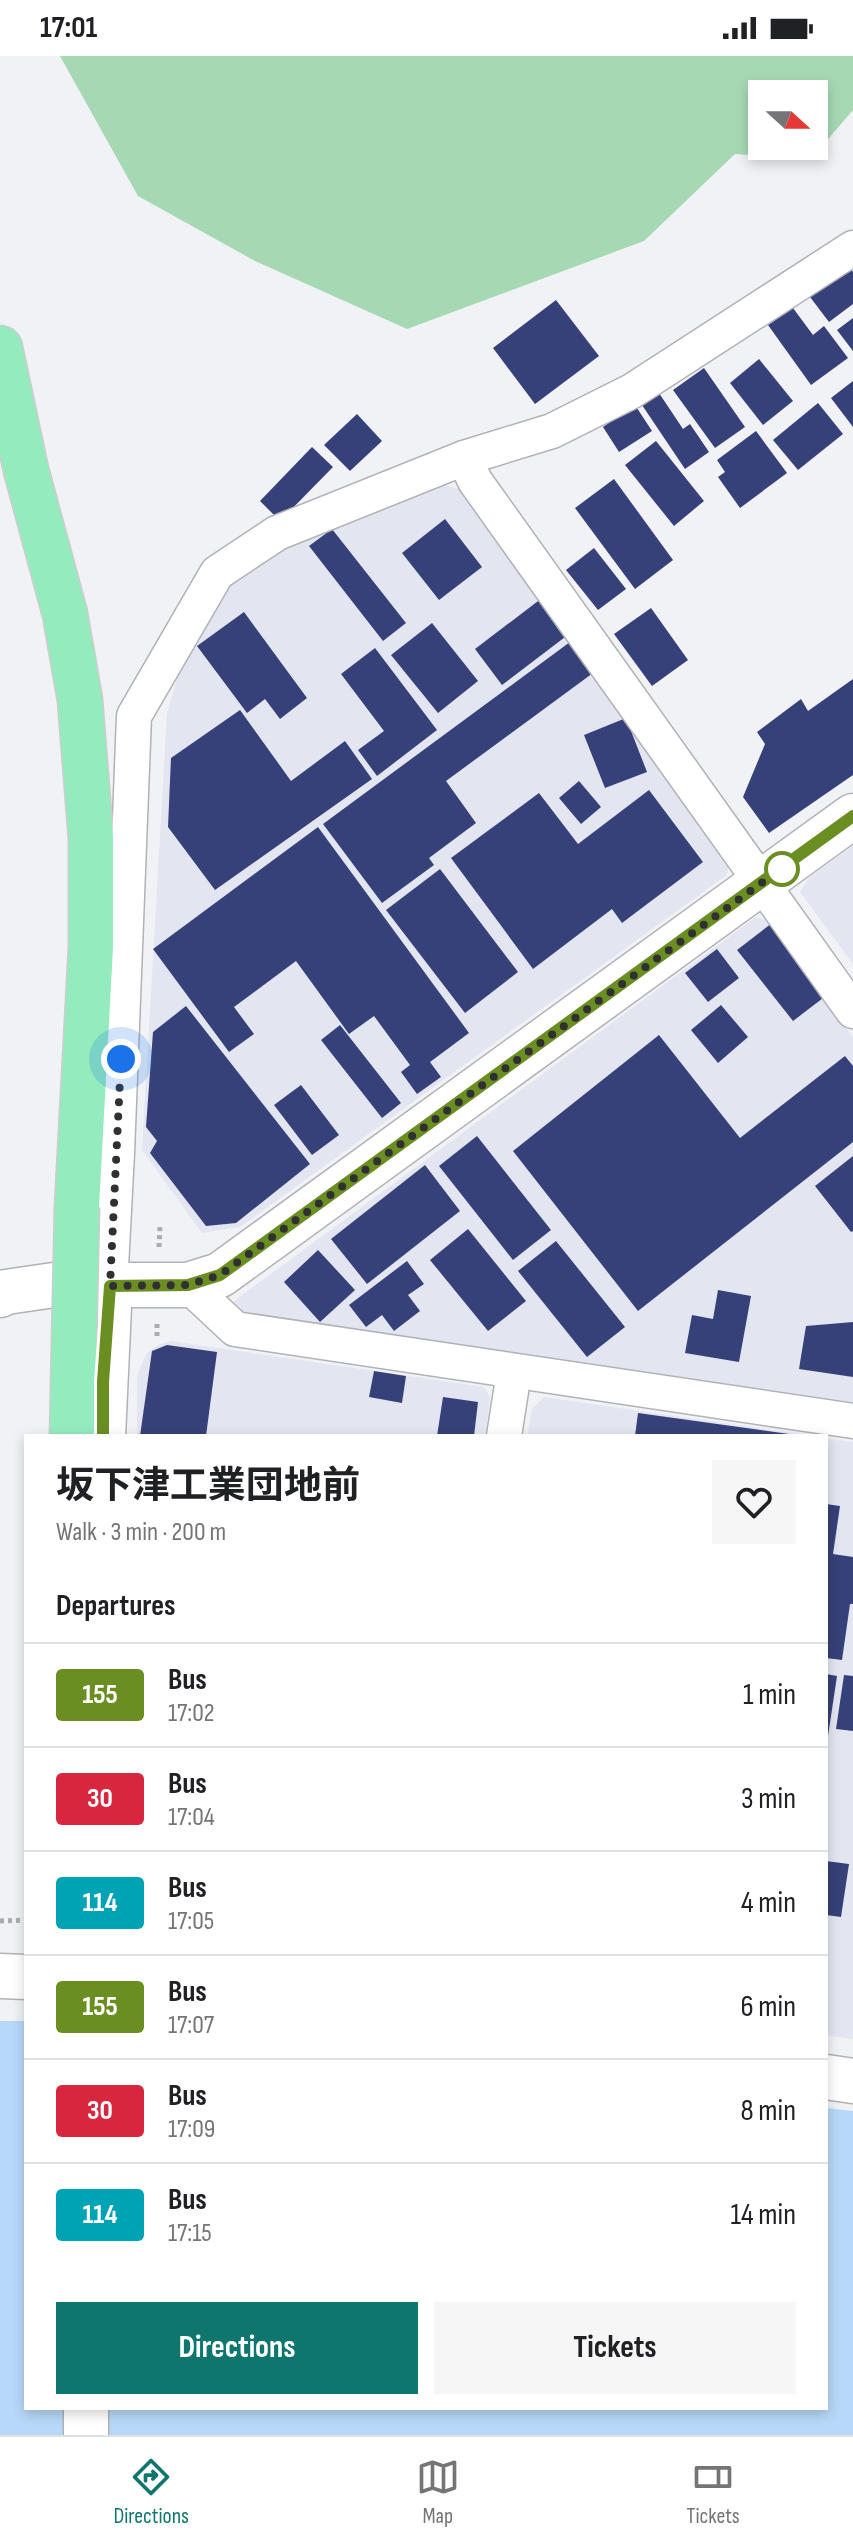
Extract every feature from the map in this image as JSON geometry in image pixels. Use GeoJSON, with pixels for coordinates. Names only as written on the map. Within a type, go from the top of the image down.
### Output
{"type":"FeatureCollection","features":[{"type":"Feature","properties":{"kind":"highway"},"geometry":{"type":"LineString","coordinates":[[0,348],[26,470],[65,614],[80,700],[91,839],[91,947],[77,1207],[72,1434]]}},
{"type":"Feature","properties":{"kind":"main road"},"geometry":{"type":"LineString","coordinates":[[0,1295],[54,1285],[188,1285],[220,1275],[853,816]]}},
{"type":"Feature","properties":{"kind":"main road"},"geometry":{"type":"LineString","coordinates":[[103,1434],[103,1382],[110,1286]]}},
{"type":"Feature","properties":{"kind":"main road"},"geometry":{"type":"LineString","coordinates":[[0,1976],[24,1977]]}},
{"type":"Feature","properties":{"kind":"main road"},"geometry":{"type":"LineString","coordinates":[[828,2077],[853,2081]]}},
{"type":"Feature","properties":{"kind":"main road"},"geometry":{"type":"LineString","coordinates":[[86,2410],[86,2435]]}},
{"type":"Feature","properties":{"kind":"street"},"geometry":{"type":"LineString","coordinates":[[110,1286],[134,716],[217,573],[277,533],[464,458],[552,431],[632,391],[853,248]]}},
{"type":"Feature","properties":{"kind":"street"},"geometry":{"type":"LineString","coordinates":[[464,458],[475,481],[853,1011]]}},
{"type":"Feature","properties":{"kind":"street"},"geometry":{"type":"LineString","coordinates":[[188,1285],[235,1329],[853,1421]]}},
{"type":"Feature","properties":{"kind":"street"},"geometry":{"type":"LineString","coordinates":[[504,1434],[514,1372]]}},
{"type":"Feature","properties":{"kind":"path"},"geometry":{"type":"LineString","coordinates":[[0,1921],[24,1920]]}},
{"type":"Feature","properties":{"kind":"shaded area"},"geometry":{"type":"Polygon","coordinates":[[[444,485],[464,490],[730,857],[727,875],[240,1227],[202,1233],[142,1150],[167,714],[182,661],[225,590],[291,540],[444,485]]]}},
{"type":"Feature","properties":{"kind":"shaded area"},"geometry":{"type":"Polygon","coordinates":[[[853,846],[853,964],[800,892],[808,879],[853,846]]]}},
{"type":"Feature","properties":{"kind":"shaded area"},"geometry":{"type":"Polygon","coordinates":[[[756,917],[768,921],[853,1037],[853,1402],[237,1313],[234,1301],[756,917]]]}},
{"type":"Feature","properties":{"kind":"shaded area"},"geometry":{"type":"Polygon","coordinates":[[[171,1341],[484,1387],[490,1397],[485,1434],[137,1434],[137,1375],[147,1353],[171,1341]]]}},
{"type":"Feature","properties":{"kind":"shaded area"},"geometry":{"type":"Polygon","coordinates":[[[544,1397],[798,1434],[527,1434],[532,1409],[544,1397]]]}},
{"type":"Feature","properties":{"kind":"shaded area"},"geometry":{"type":"Polygon","coordinates":[[[828,1438],[853,1442],[853,2039],[828,2035],[828,1438]]]}},
{"type":"Feature","properties":{"kind":"green space"},"geometry":{"type":"Polygon","coordinates":[[[60,56],[853,56],[853,110],[828,139],[828,80],[748,80],[748,155],[735,154],[644,241],[407,329],[255,261],[138,196],[60,56]]]}},
{"type":"Feature","properties":{"kind":"water"},"geometry":{"type":"Polygon","coordinates":[[[0,2021],[24,2021],[24,2410],[828,2410],[828,2108],[853,2111],[853,2435],[0,2435],[0,2021]]]}},
{"type":"Feature","properties":{"kind":"building"},"geometry":{"type":"Polygon","coordinates":[[[847,264],[853,272],[853,304],[829,322],[807,293],[847,264]]]}},
{"type":"Feature","properties":{"kind":"building"},"geometry":{"type":"Polygon","coordinates":[[[556,300],[599,356],[535,404],[493,348],[556,300]]]}},
{"type":"Feature","properties":{"kind":"building"},"geometry":{"type":"Polygon","coordinates":[[[793,308],[813,335],[824,326],[848,358],[811,385],[768,325],[793,308]]]}},
{"type":"Feature","properties":{"kind":"building"},"geometry":{"type":"Polygon","coordinates":[[[853,318],[853,351],[837,330],[853,318]]]}},
{"type":"Feature","properties":{"kind":"building"},"geometry":{"type":"Polygon","coordinates":[[[759,359],[793,401],[763,425],[730,383],[759,359]]]}},
{"type":"Feature","properties":{"kind":"building"},"geometry":{"type":"Polygon","coordinates":[[[704,368],[745,427],[715,448],[673,390],[704,368]]]}},
{"type":"Feature","properties":{"kind":"building"},"geometry":{"type":"Polygon","coordinates":[[[853,381],[853,427],[831,398],[853,381]]]}},
{"type":"Feature","properties":{"kind":"building"},"geometry":{"type":"Polygon","coordinates":[[[659,393],[683,429],[690,424],[709,452],[685,469],[642,405],[659,393]]]}},
{"type":"Feature","properties":{"kind":"building"},"geometry":{"type":"Polygon","coordinates":[[[818,403],[843,434],[798,470],[773,440],[818,403]]]}},
{"type":"Feature","properties":{"kind":"building"},"geometry":{"type":"Polygon","coordinates":[[[635,405],[652,431],[619,452],[603,427],[635,405]]]}},
{"type":"Feature","properties":{"kind":"building"},"geometry":{"type":"Polygon","coordinates":[[[357,414],[382,441],[350,471],[324,445],[357,414]]]}},
{"type":"Feature","properties":{"kind":"building"},"geometry":{"type":"Polygon","coordinates":[[[756,431],[787,473],[740,508],[718,477],[725,472],[717,460],[756,431]]]}},
{"type":"Feature","properties":{"kind":"building"},"geometry":{"type":"Polygon","coordinates":[[[656,441],[704,501],[674,526],[625,465],[656,441]]]}},
{"type":"Feature","properties":{"kind":"building"},"geometry":{"type":"Polygon","coordinates":[[[312,447],[333,467],[280,521],[260,501],[312,447]]]}},
{"type":"Feature","properties":{"kind":"building"},"geometry":{"type":"Polygon","coordinates":[[[614,479],[673,560],[635,589],[575,508],[614,479]]]}},
{"type":"Feature","properties":{"kind":"building"},"geometry":{"type":"Polygon","coordinates":[[[445,519],[482,567],[439,600],[402,553],[445,519]]]}},
{"type":"Feature","properties":{"kind":"building"},"geometry":{"type":"Polygon","coordinates":[[[332,529],[406,623],[383,641],[309,546],[332,529]]]}},
{"type":"Feature","properties":{"kind":"building"},"geometry":{"type":"Polygon","coordinates":[[[594,548],[626,589],[598,610],[566,570],[594,548]]]}},
{"type":"Feature","properties":{"kind":"building"},"geometry":{"type":"Polygon","coordinates":[[[542,598],[569,634],[502,685],[475,649],[542,598]]]}},
{"type":"Feature","properties":{"kind":"building"},"geometry":{"type":"Polygon","coordinates":[[[651,608],[688,660],[652,686],[614,634],[651,608]]]}},
{"type":"Feature","properties":{"kind":"building"},"geometry":{"type":"Polygon","coordinates":[[[244,612],[307,698],[280,719],[265,699],[247,713],[197,646],[244,612]]]}},
{"type":"Feature","properties":{"kind":"building"},"geometry":{"type":"Polygon","coordinates":[[[432,623],[478,681],[438,713],[391,655],[432,623]]]}},
{"type":"Feature","properties":{"kind":"building"},"geometry":{"type":"Polygon","coordinates":[[[570,642],[593,673],[446,781],[476,823],[429,858],[434,865],[382,903],[323,824],[570,642]]]}},
{"type":"Feature","properties":{"kind":"building"},"geometry":{"type":"Polygon","coordinates":[[[375,648],[437,730],[377,776],[358,750],[384,731],[341,674],[375,648]]]}},
{"type":"Feature","properties":{"kind":"building"},"geometry":{"type":"Polygon","coordinates":[[[853,679],[853,775],[769,833],[743,797],[765,744],[757,732],[801,699],[808,711],[853,679]]]}},
{"type":"Feature","properties":{"kind":"building"},"geometry":{"type":"Polygon","coordinates":[[[240,710],[291,781],[345,741],[372,779],[215,890],[168,827],[171,758],[240,710]]]}},
{"type":"Feature","properties":{"kind":"building"},"geometry":{"type":"Polygon","coordinates":[[[626,718],[647,772],[605,788],[584,735],[626,718]]]}},
{"type":"Feature","properties":{"kind":"building"},"geometry":{"type":"Polygon","coordinates":[[[579,781],[601,807],[581,824],[559,798],[579,781]]]}},
{"type":"Feature","properties":{"kind":"building"},"geometry":{"type":"Polygon","coordinates":[[[649,790],[703,862],[622,923],[612,909],[533,969],[451,858],[539,793],[578,844],[649,790]]]}},
{"type":"Feature","properties":{"kind":"building"},"geometry":{"type":"Polygon","coordinates":[[[318,827],[469,1033],[430,1062],[441,1077],[417,1094],[401,1072],[410,1065],[374,1016],[349,1034],[296,961],[234,1007],[254,1034],[229,1052],[153,949],[318,827]]]}},
{"type":"Feature","properties":{"kind":"building"},"geometry":{"type":"Polygon","coordinates":[[[440,869],[518,972],[465,1013],[386,910],[440,869]]]}},
{"type":"Feature","properties":{"kind":"building"},"geometry":{"type":"Polygon","coordinates":[[[772,923],[827,995],[793,1021],[737,950],[772,923]]]}},
{"type":"Feature","properties":{"kind":"building"},"geometry":{"type":"Polygon","coordinates":[[[717,949],[739,978],[708,1002],[685,973],[717,949]]]}},
{"type":"Feature","properties":{"kind":"building"},"geometry":{"type":"Polygon","coordinates":[[[721,1005],[748,1037],[718,1063],[691,1030],[721,1005]]]}},
{"type":"Feature","properties":{"kind":"building"},"geometry":{"type":"Polygon","coordinates":[[[186,1006],[310,1164],[236,1223],[206,1226],[150,1153],[157,1141],[146,1127],[153,1032],[186,1006]]]}},
{"type":"Feature","properties":{"kind":"building"},"geometry":{"type":"Polygon","coordinates":[[[340,1025],[401,1103],[382,1118],[321,1040],[340,1025]]]}},
{"type":"Feature","properties":{"kind":"building"},"geometry":{"type":"Polygon","coordinates":[[[659,1035],[740,1138],[845,1056],[853,1066],[853,1142],[638,1311],[513,1151],[659,1035]]]}},
{"type":"Feature","properties":{"kind":"building"},"geometry":{"type":"Polygon","coordinates":[[[301,1085],[339,1135],[312,1155],[274,1105],[301,1085]]]}},
{"type":"Feature","properties":{"kind":"building"},"geometry":{"type":"Polygon","coordinates":[[[477,1136],[551,1230],[513,1260],[439,1166],[477,1136]]]}},
{"type":"Feature","properties":{"kind":"building"},"geometry":{"type":"Polygon","coordinates":[[[853,1156],[853,1231],[851,1232],[815,1186],[853,1156]]]}},
{"type":"Feature","properties":{"kind":"building"},"geometry":{"type":"Polygon","coordinates":[[[425,1165],[460,1211],[367,1284],[331,1239],[425,1165]]]}},
{"type":"Feature","properties":{"kind":"building"},"geometry":{"type":"Polygon","coordinates":[[[468,1229],[526,1301],[488,1331],[430,1260],[468,1229]]]}},
{"type":"Feature","properties":{"kind":"building"},"geometry":{"type":"Polygon","coordinates":[[[556,1241],[625,1327],[587,1357],[518,1271],[556,1241]]]}},
{"type":"Feature","properties":{"kind":"building"},"geometry":{"type":"Polygon","coordinates":[[[318,1250],[355,1290],[320,1322],[284,1282],[318,1250]]]}},
{"type":"Feature","properties":{"kind":"building"},"geometry":{"type":"Polygon","coordinates":[[[407,1261],[424,1284],[408,1295],[420,1311],[394,1331],[382,1315],[366,1327],[349,1305],[407,1261]]]}},
{"type":"Feature","properties":{"kind":"building"},"geometry":{"type":"Polygon","coordinates":[[[718,1290],[751,1296],[739,1362],[685,1353],[692,1315],[713,1319],[718,1290]]]}},
{"type":"Feature","properties":{"kind":"building"},"geometry":{"type":"Polygon","coordinates":[[[853,1322],[853,1377],[799,1369],[806,1326],[853,1322]]]}},
{"type":"Feature","properties":{"kind":"building"},"geometry":{"type":"Polygon","coordinates":[[[167,1345],[217,1352],[206,1434],[140,1434],[152,1351],[167,1345]]]}},
{"type":"Feature","properties":{"kind":"building"},"geometry":{"type":"Polygon","coordinates":[[[374,1371],[406,1376],[402,1403],[369,1397],[374,1371]]]}},
{"type":"Feature","properties":{"kind":"building"},"geometry":{"type":"Polygon","coordinates":[[[443,1397],[478,1402],[474,1434],[437,1434],[443,1397]]]}},
{"type":"Feature","properties":{"kind":"building"},"geometry":{"type":"Polygon","coordinates":[[[638,1413],[789,1434],[635,1434],[638,1413]]]}},
{"type":"Feature","properties":{"kind":"building"},"geometry":{"type":"Polygon","coordinates":[[[828,1504],[840,1506],[833,1554],[853,1557],[853,1604],[850,1604],[842,1660],[828,1658],[828,1504]]]}},
{"type":"Feature","properties":{"kind":"building"},"geometry":{"type":"Polygon","coordinates":[[[828,1674],[837,1676],[828,1736],[828,1674]]]}},
{"type":"Feature","properties":{"kind":"building"},"geometry":{"type":"Polygon","coordinates":[[[844,1675],[853,1676],[853,1731],[836,1729],[844,1675]]]}},
{"type":"Feature","properties":{"kind":"building"},"geometry":{"type":"Polygon","coordinates":[[[828,1861],[849,1864],[841,1917],[828,1915],[828,1861]]]}},
{"type":"Feature","properties":{"kind":"bus line","name":"155"},"geometry":{"type":"LineString","coordinates":[[103,1434],[103,1382],[110,1286],[188,1285],[220,1275],[853,816]]}},
{"type":"Feature","properties":{"kind":"route"},"geometry":{"type":"LineString","coordinates":[[121,1059],[110,1286],[188,1285],[220,1275],[785,866],[782,869]]}}]}
